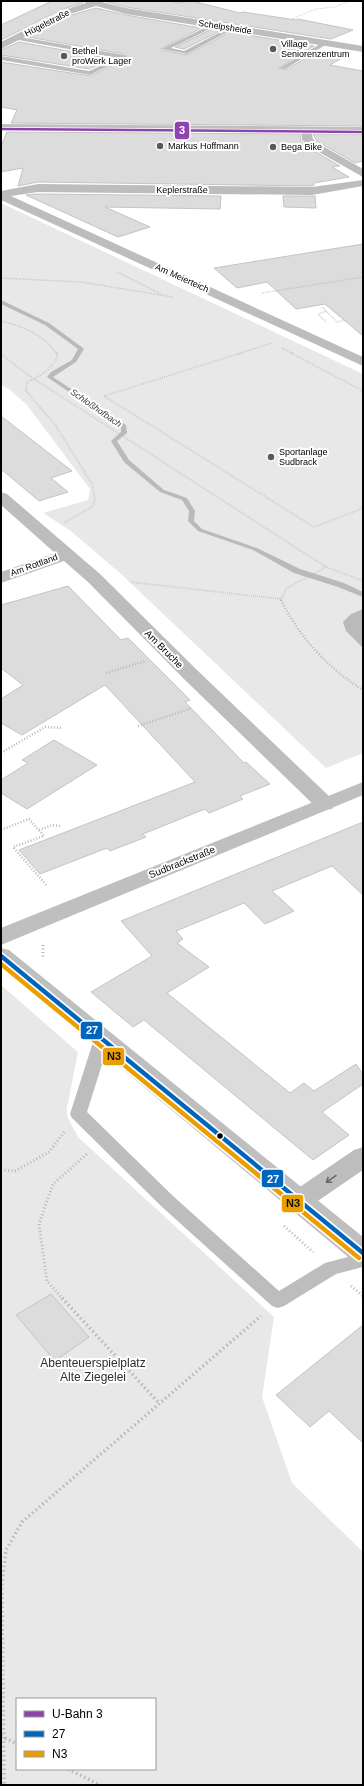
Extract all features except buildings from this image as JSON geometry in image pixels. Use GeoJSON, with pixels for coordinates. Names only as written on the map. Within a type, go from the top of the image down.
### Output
{"type":"FeatureCollection","features":[{"type":"Feature","properties":{"kind":"main road"},"geometry":{"type":"LineString","coordinates":[[1,127],[307,133],[363,137]]}},
{"type":"Feature","properties":{"kind":"main road"},"geometry":{"type":"LineString","coordinates":[[1,134],[307,133],[363,130]]}},
{"type":"Feature","properties":{"kind":"main road","name":"Sudbrackstraße"},"geometry":{"type":"LineString","coordinates":[[1,937],[363,788]]}},
{"type":"Feature","properties":{"kind":"main road"},"geometry":{"type":"LineString","coordinates":[[1,956],[363,1253]]}},
{"type":"Feature","properties":{"kind":"street","name":"Schelpsheide"},"geometry":{"type":"LineString","coordinates":[[91,2],[126,11],[363,49]]}},
{"type":"Feature","properties":{"kind":"street","name":"Hügelstraße"},"geometry":{"type":"LineString","coordinates":[[1,46],[67,12],[91,2]]}},
{"type":"Feature","properties":{"kind":"street"},"geometry":{"type":"LineString","coordinates":[[307,133],[308,140],[312,144],[363,174]]}},
{"type":"Feature","properties":{"kind":"street","name":"Keplerstraße"},"geometry":{"type":"LineString","coordinates":[[1,195],[38,188],[312,191],[363,183]]}},
{"type":"Feature","properties":{"kind":"street","name":"Am Meierteich"},"geometry":{"type":"LineString","coordinates":[[1,195],[363,362]]}},
{"type":"Feature","properties":{"kind":"street","name":"Am Bruche"},"geometry":{"type":"LineString","coordinates":[[1,498],[94,578],[216,700],[325,804]]}},
{"type":"Feature","properties":{"kind":"street","name":"Am Rottland"},"geometry":{"type":"LineString","coordinates":[[1,578],[66,554]]}},
{"type":"Feature","properties":{"kind":"street"},"geometry":{"type":"LineString","coordinates":[[300,1200],[363,1157]]}},
{"type":"Feature","properties":{"kind":"lane"},"geometry":{"type":"LineString","coordinates":[[214,25],[165,50],[185,53],[232,28]]}},
{"type":"Feature","properties":{"kind":"lane"},"geometry":{"type":"LineString","coordinates":[[1,58],[90,73],[124,57],[15,38]]}},
{"type":"Feature","properties":{"kind":"lane"},"geometry":{"type":"LineString","coordinates":[[283,68],[324,43]]}},
{"type":"Feature","properties":{"kind":"lane"},"geometry":{"type":"LineString","coordinates":[[102,1039],[78,1114],[167,1200],[278,1301],[331,1268],[363,1260]]}},
{"type":"Feature","properties":{"kind":"path"},"geometry":{"type":"LineString","coordinates":[[260,32],[316,9],[335,7],[349,1]]}},
{"type":"Feature","properties":{"kind":"path"},"geometry":{"type":"LineString","coordinates":[[227,299],[363,277]]}},
{"type":"Feature","properties":{"kind":"path"},"geometry":{"type":"LineString","coordinates":[[1,278],[81,282],[175,297]]}},
{"type":"Feature","properties":{"kind":"path"},"geometry":{"type":"LineString","coordinates":[[322,307],[337,322]]}},
{"type":"Feature","properties":{"kind":"path"},"geometry":{"type":"LineString","coordinates":[[332,322],[345,320]]}},
{"type":"Feature","properties":{"kind":"path"},"geometry":{"type":"LineString","coordinates":[[1,322],[19,326],[35,334],[54,347],[58,355],[54,366],[35,379],[27,382],[26,391],[56,426],[92,484],[95,498],[93,506],[76,517],[64,523],[40,530]]}},
{"type":"Feature","properties":{"kind":"path"},"geometry":{"type":"LineString","coordinates":[[363,391],[271,342],[104,396],[314,527],[363,508]]}},
{"type":"Feature","properties":{"kind":"path"},"geometry":{"type":"LineString","coordinates":[[1,354],[35,379],[326,567],[363,581]]}},
{"type":"Feature","properties":{"kind":"path"},"geometry":{"type":"LineString","coordinates":[[281,598],[287,588],[326,567]]}},
{"type":"Feature","properties":{"kind":"path"},"geometry":{"type":"LineString","coordinates":[[94,578],[281,598]]}},
{"type":"Feature","properties":{"kind":"path"},"geometry":{"type":"LineString","coordinates":[[281,598],[287,613],[298,631],[321,657],[347,680],[363,690]]}},
{"type":"Feature","properties":{"kind":"path"},"geometry":{"type":"LineString","coordinates":[[106,673],[170,654]]}},
{"type":"Feature","properties":{"kind":"path"},"geometry":{"type":"LineString","coordinates":[[138,726],[216,700]]}},
{"type":"Feature","properties":{"kind":"path"},"geometry":{"type":"LineString","coordinates":[[1,753],[45,727],[63,728]]}},
{"type":"Feature","properties":{"kind":"path"},"geometry":{"type":"LineString","coordinates":[[1,830],[29,819],[44,836],[14,847],[47,886]]}},
{"type":"Feature","properties":{"kind":"path"},"geometry":{"type":"LineString","coordinates":[[39,830],[52,825],[60,826]]}},
{"type":"Feature","properties":{"kind":"path"},"geometry":{"type":"LineString","coordinates":[[1,1170],[15,1171],[50,1152],[78,1114]]}},
{"type":"Feature","properties":{"kind":"path"},"geometry":{"type":"LineString","coordinates":[[104,1139],[53,1184],[39,1224],[47,1280],[159,1403]]}},
{"type":"Feature","properties":{"kind":"path"},"geometry":{"type":"LineString","coordinates":[[4,1785],[2,1736],[2,1593],[6,1550],[22,1522],[278,1301]]}},
{"type":"Feature","properties":{"kind":"path"},"geometry":{"type":"LineString","coordinates":[[2,1736],[16,1743]]}},
{"type":"Feature","properties":{"kind":"path"},"geometry":{"type":"LineString","coordinates":[[70,1770],[100,1785]]}},
{"type":"Feature","properties":{"kind":"green space"},"geometry":{"type":"Polygon","coordinates":[[[1,203],[363,374],[363,753],[326,768],[121,574],[71,531],[43,513],[88,500],[90,489],[27,405],[10,390],[1,385],[1,203]]]}},
{"type":"Feature","properties":{"kind":"green space","name":"Abenteuerspielplatz Alte Ziegelei"},"geometry":{"type":"Polygon","coordinates":[[[1,985],[78,1052],[67,1108],[67,1116],[78,1137],[274,1317],[262,1397],[292,1483],[363,1552],[363,1785],[1,1785],[1,985]]]}},
{"type":"Feature","properties":{"kind":"shaded area"},"geometry":{"type":"Polygon","coordinates":[[[363,609],[363,648],[346,631],[343,622],[351,614],[363,609]]]}},
{"type":"Feature","properties":{"kind":"waterway","name":"Schloßhofbach"},"geometry":{"type":"LineString","coordinates":[[1,302],[47,324],[81,349],[74,361],[53,373],[50,377],[124,426],[124,433],[114,441],[126,461],[162,491],[185,499],[192,511],[191,521],[200,530],[255,549],[297,571],[341,585],[363,595]]}},
{"type":"Feature","properties":{"kind":"metro line","name":"3"},"geometry":{"type":"LineString","coordinates":[[1,129],[363,132]]}},
{"type":"Feature","properties":{"kind":"transit line","name":"27"},"geometry":{"type":"LineString","coordinates":[[1,956],[363,1253]]}},
{"type":"Feature","properties":{"kind":"transit line","name":"N3"},"geometry":{"type":"LineString","coordinates":[[1,964],[359,1258]]}},
{"type":"Feature","properties":{"kind":"place","name":"Village Seniorenzentrum"},"geometry":{"type":"Point","coordinates":[273,49]}},
{"type":"Feature","properties":{"kind":"place","name":"Bethel proWerk Lager"},"geometry":{"type":"Point","coordinates":[64,56]}},
{"type":"Feature","properties":{"kind":"place","name":"Markus Hoffmann"},"geometry":{"type":"Point","coordinates":[160,146]}},
{"type":"Feature","properties":{"kind":"place","name":"Bega Bike"},"geometry":{"type":"Point","coordinates":[273,147]}},
{"type":"Feature","properties":{"kind":"place","name":"Sportanlage Sudbrack"},"geometry":{"type":"Point","coordinates":[271,457]}}]}
